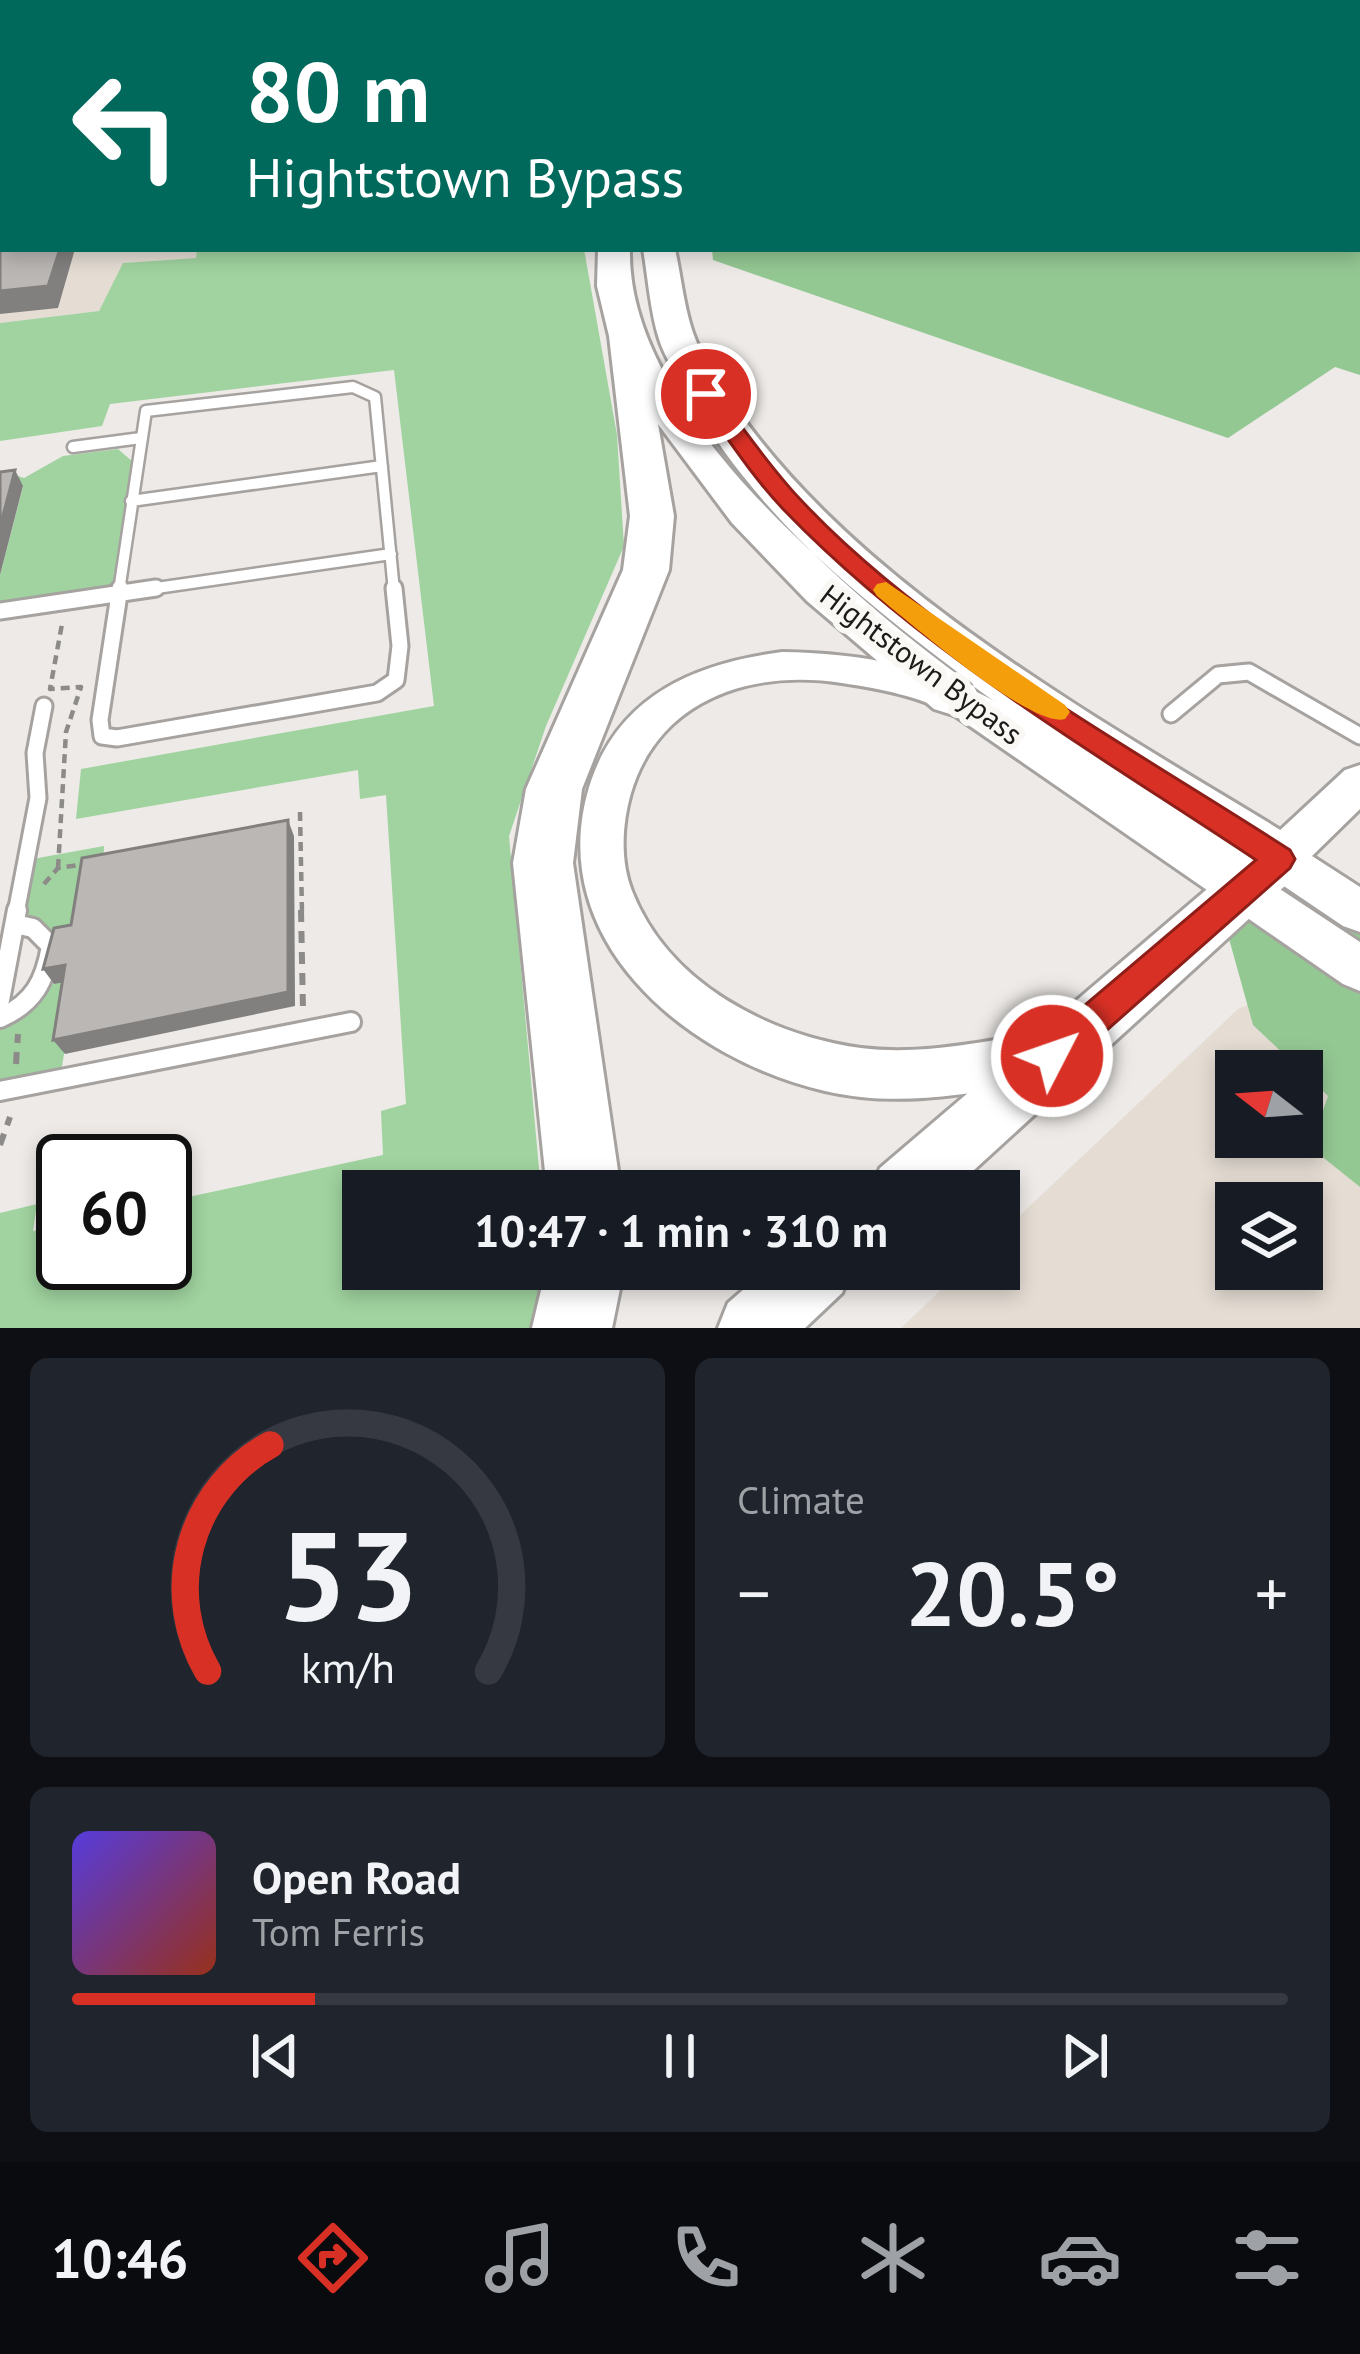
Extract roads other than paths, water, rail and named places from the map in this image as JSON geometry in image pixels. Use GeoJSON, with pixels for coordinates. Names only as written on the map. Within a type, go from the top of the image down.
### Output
{"type":"FeatureCollection","features":[{"type":"Feature","properties":{"kind":"highway","name":"Hightstown Bypass"},"geometry":{"type":"LineString","coordinates":[[614,252],[625,339],[695,454],[769,541],[825,595],[952,696]]}},
{"type":"Feature","properties":{"kind":"highway","name":"Hightstown Bypass"},"geometry":{"type":"LineString","coordinates":[[659,252],[667,303],[686,357],[734,436],[791,504],[901,603],[1262,875]]}},
{"type":"Feature","properties":{"kind":"highway"},"geometry":{"type":"LineString","coordinates":[[581,1170],[543,863],[554,789],[646,570],[651,544],[652,516],[625,339]]}},
{"type":"Feature","properties":{"kind":"highway"},"geometry":{"type":"LineString","coordinates":[[572,1328],[580,1290]]}},
{"type":"Feature","properties":{"kind":"main road"},"geometry":{"type":"LineString","coordinates":[[952,696],[888,676],[801,662],[742,668],[690,688],[647,722],[616,767],[601,826],[608,892],[639,951],[662,978],[688,1003],[753,1044],[825,1067],[904,1076],[1052,1056]]}},
{"type":"Feature","properties":{"kind":"main road","name":"Hightstown Bypass"},"geometry":{"type":"LineString","coordinates":[[952,696],[1262,875]]}},
{"type":"Feature","properties":{"kind":"main road"},"geometry":{"type":"LineString","coordinates":[[926,1170],[1354,795]]}},
{"type":"Feature","properties":{"kind":"main road"},"geometry":{"type":"LineString","coordinates":[[1262,875],[1360,912]]}},
{"type":"Feature","properties":{"kind":"main road"},"geometry":{"type":"LineString","coordinates":[[1262,875],[1360,968]]}},
{"type":"Feature","properties":{"kind":"main road"},"geometry":{"type":"LineString","coordinates":[[753,1328],[795,1290]]}},
{"type":"Feature","properties":{"kind":"lane"},"geometry":{"type":"LineString","coordinates":[[353,387],[375,397],[382,466],[400,667],[396,680],[377,693],[117,738],[103,736],[100,720],[116,594],[146,411],[353,387]]}},
{"type":"Feature","properties":{"kind":"lane"},"geometry":{"type":"LineString","coordinates":[[74,447],[141,438]]}},
{"type":"Feature","properties":{"kind":"lane"},"geometry":{"type":"LineString","coordinates":[[131,502],[382,466]]}},
{"type":"Feature","properties":{"kind":"lane"},"geometry":{"type":"LineString","coordinates":[[0,611],[391,554]]}},
{"type":"Feature","properties":{"kind":"lane"},"geometry":{"type":"LineString","coordinates":[[1171,714],[1218,675],[1249,672],[1360,736]]}},
{"type":"Feature","properties":{"kind":"lane"},"geometry":{"type":"LineString","coordinates":[[0,1000],[38,798],[35,753],[44,706]]}},
{"type":"Feature","properties":{"kind":"lane"},"geometry":{"type":"LineString","coordinates":[[0,1018],[21,1010],[45,986],[51,946],[33,928],[15,924]]}},
{"type":"Feature","properties":{"kind":"lane"},"geometry":{"type":"LineString","coordinates":[[0,1091],[351,1022]]}}]}
